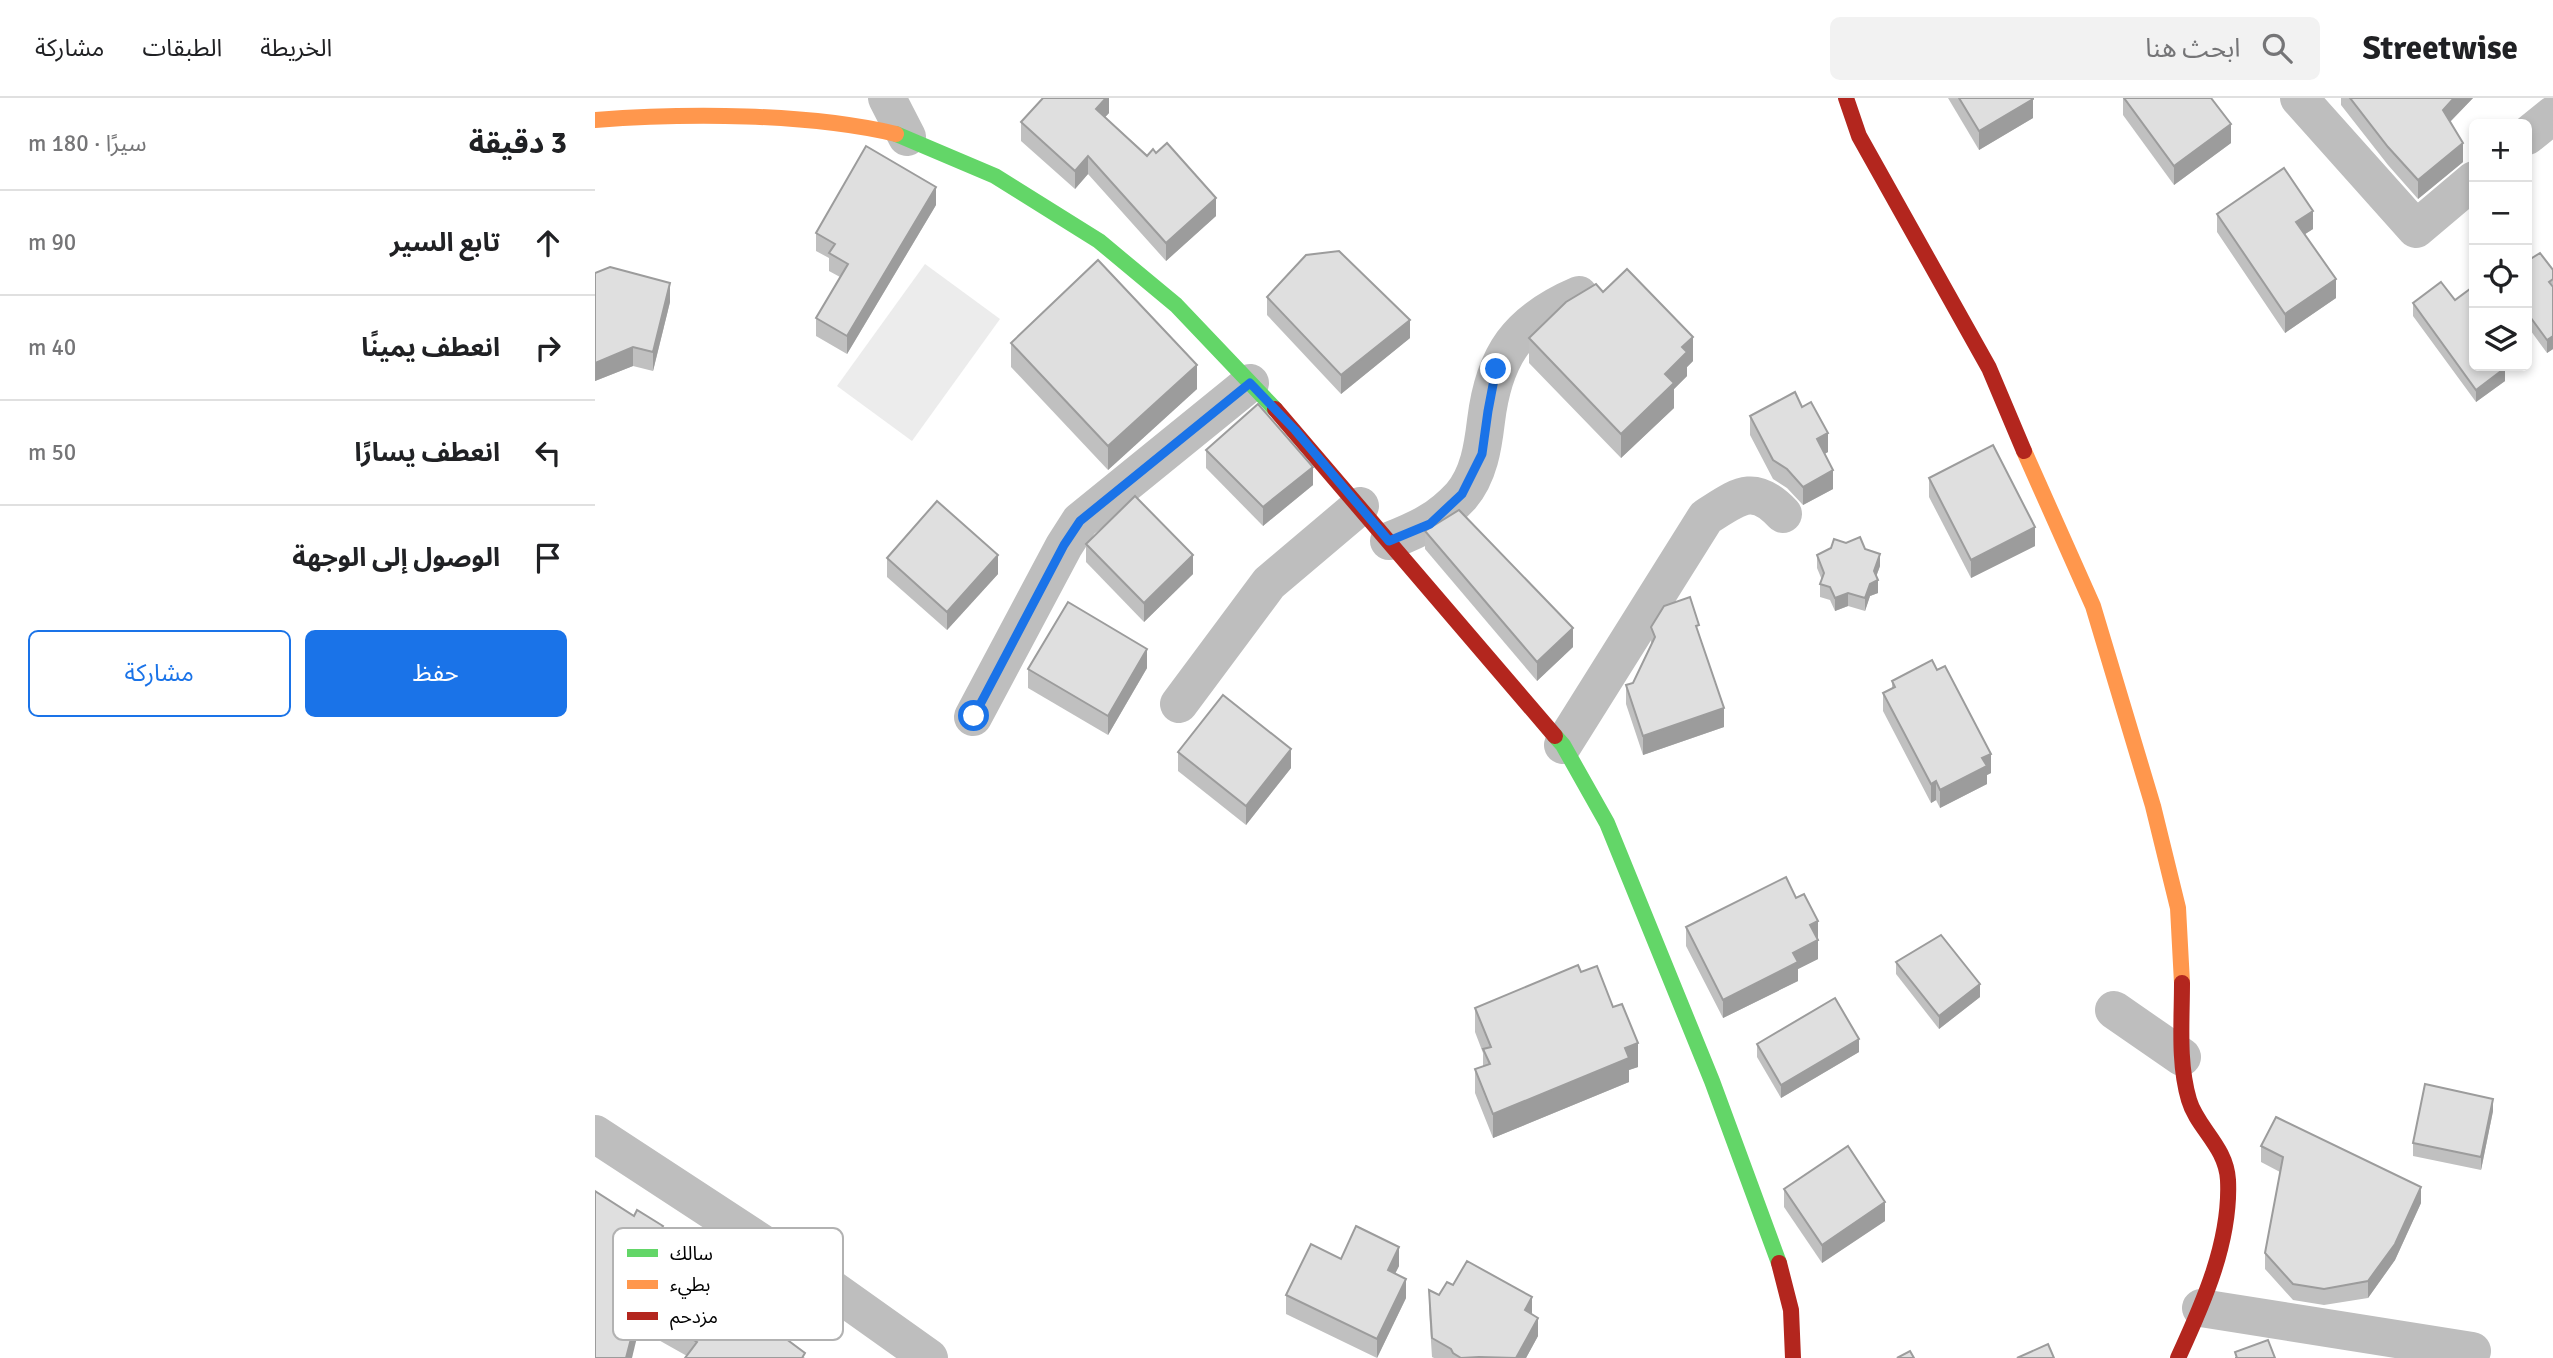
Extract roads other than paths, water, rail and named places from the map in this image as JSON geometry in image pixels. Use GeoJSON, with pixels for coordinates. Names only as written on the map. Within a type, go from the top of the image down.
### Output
{"type":"FeatureCollection","features":[{"type":"Feature","properties":{"kind":"street"},"geometry":{"type":"LineString","coordinates":[[887,98],[907,137]]}},
{"type":"Feature","properties":{"kind":"street"},"geometry":{"type":"LineString","coordinates":[[1846,98],[1860,136],[1989,368],[2093,606],[2153,806],[2178,908],[2182,975],[2182,1057],[2189,1102],[2222,1155],[2228,1179],[2225,1228],[2201,1308],[2178,1358]]}},
{"type":"Feature","properties":{"kind":"street"},"geometry":{"type":"LineString","coordinates":[[2298,98],[2416,229],[2472,182]]}},
{"type":"Feature","properties":{"kind":"street"},"geometry":{"type":"LineString","coordinates":[[2532,132],[2553,115]]}},
{"type":"Feature","properties":{"kind":"street"},"geometry":{"type":"LineString","coordinates":[[595,120],[637,117],[768,118],[870,128],[907,137],[995,176],[1099,241],[1176,305],[1295,430],[1563,745],[1607,823],[1712,1081],[1779,1264],[1791,1310],[1793,1358]]}},
{"type":"Feature","properties":{"kind":"street"},"geometry":{"type":"LineString","coordinates":[[1389,541],[1430,524],[1462,494],[1482,454],[1496,369],[1519,333],[1551,307],[1579,295]]}},
{"type":"Feature","properties":{"kind":"street"},"geometry":{"type":"LineString","coordinates":[[974,716],[1064,545],[1080,521],[1250,383]]}},
{"type":"Feature","properties":{"kind":"street"},"geometry":{"type":"LineString","coordinates":[[1563,745],[1706,517],[1736,498],[1752,494],[1770,500],[1783,514]]}},
{"type":"Feature","properties":{"kind":"street"},"geometry":{"type":"LineString","coordinates":[[1179,704],[1269,583],[1360,506]]}},
{"type":"Feature","properties":{"kind":"street"},"geometry":{"type":"LineString","coordinates":[[2114,1010],[2182,1057]]}},
{"type":"Feature","properties":{"kind":"street"},"geometry":{"type":"LineString","coordinates":[[595,1134],[739,1228]]}},
{"type":"Feature","properties":{"kind":"street"},"geometry":{"type":"LineString","coordinates":[[843,1297],[929,1358]]}},
{"type":"Feature","properties":{"kind":"street"},"geometry":{"type":"LineString","coordinates":[[2201,1308],[2472,1351]]}}]}
